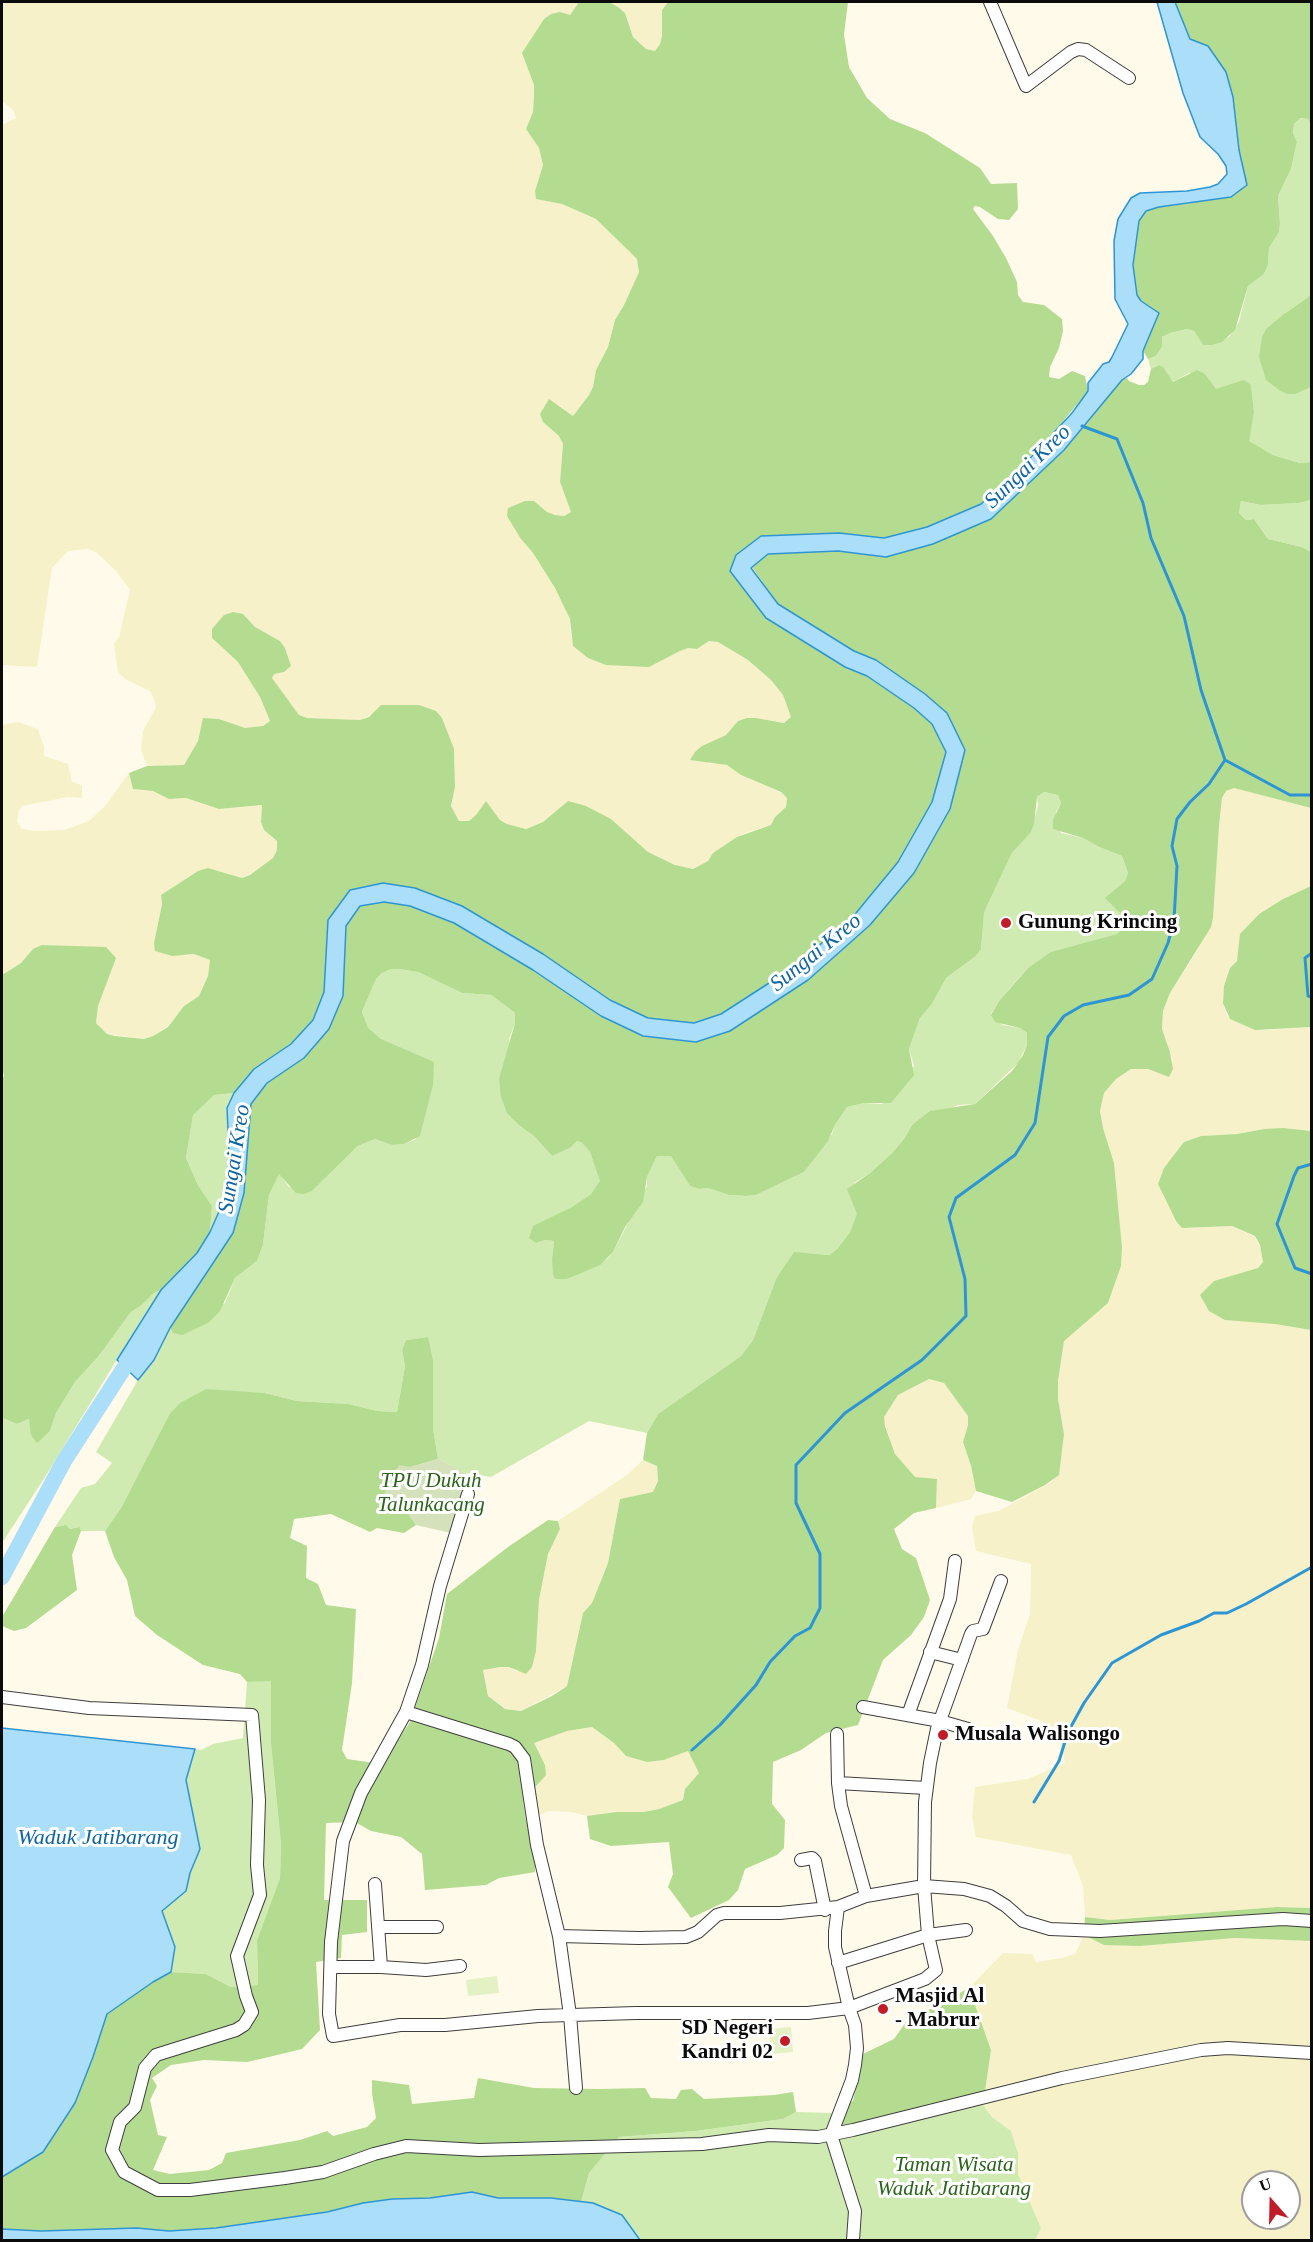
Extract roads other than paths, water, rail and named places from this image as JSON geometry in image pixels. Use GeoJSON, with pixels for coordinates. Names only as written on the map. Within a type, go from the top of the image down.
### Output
{"type":"FeatureCollection","features":[{"type":"Feature","properties":{"kind":"street"},"geometry":{"type":"LineString","coordinates":[[990,2],[1026,86],[1078,49],[1086,50],[1129,78]]}},
{"type":"Feature","properties":{"kind":"street"},"geometry":{"type":"LineString","coordinates":[[468,1494],[440,1586],[422,1665],[406,1712],[361,1793],[343,1841],[331,1942],[329,2014],[333,2036],[400,2025],[445,2025],[570,2015],[808,2013],[849,2008],[932,1975],[936,1970],[928,1935],[924,1886],[926,1788],[940,1721],[962,1660],[973,1631],[983,1629],[1001,1581]]}},
{"type":"Feature","properties":{"kind":"street"},"geometry":{"type":"LineString","coordinates":[[908,1714],[950,1599],[955,1561]]}},
{"type":"Feature","properties":{"kind":"street"},"geometry":{"type":"LineString","coordinates":[[930,1652],[962,1660]]}},
{"type":"Feature","properties":{"kind":"street"},"geometry":{"type":"LineString","coordinates":[[2,1697],[89,1708],[252,1715],[259,1800],[257,1865],[261,1895],[237,1956],[252,2012],[244,2025],[236,2030],[156,2055],[144,2068],[135,2107],[120,2121],[112,2150],[124,2172],[158,2190],[190,2190],[323,2172],[374,2154],[406,2146],[479,2150],[702,2144],[770,2136],[818,2138],[1062,2078],[1201,2050],[1228,2048],[1311,2053]]}},
{"type":"Feature","properties":{"kind":"street"},"geometry":{"type":"LineString","coordinates":[[863,1707],[908,1714],[968,1729]]}},
{"type":"Feature","properties":{"kind":"street"},"geometry":{"type":"LineString","coordinates":[[406,1712],[509,1744],[521,1754],[541,1864],[559,1936],[570,2015],[576,2088]]}},
{"type":"Feature","properties":{"kind":"street"},"geometry":{"type":"LineString","coordinates":[[837,1734],[841,1806],[866,1896]]}},
{"type":"Feature","properties":{"kind":"street"},"geometry":{"type":"LineString","coordinates":[[838,1783],[926,1788]]}},
{"type":"Feature","properties":{"kind":"street"},"geometry":{"type":"LineString","coordinates":[[801,1860],[812,1858],[815,1861],[831,1909],[838,1964],[855,2025],[857,2048],[852,2080],[831,2135],[855,2211],[853,2241]]}},
{"type":"Feature","properties":{"kind":"street"},"geometry":{"type":"LineString","coordinates":[[375,1884],[381,1967]]}},
{"type":"Feature","properties":{"kind":"street"},"geometry":{"type":"LineString","coordinates":[[559,1936],[686,1937],[698,1932],[717,1915],[724,1913],[780,1913],[831,1909],[866,1896],[924,1886],[964,1888],[990,1896],[1023,1921],[1050,1929],[1100,1931],[1282,1919],[1311,1921]]}},
{"type":"Feature","properties":{"kind":"street"},"geometry":{"type":"LineString","coordinates":[[378,1927],[437,1927]]}},
{"type":"Feature","properties":{"kind":"street"},"geometry":{"type":"LineString","coordinates":[[838,1964],[928,1935],[966,1930]]}},
{"type":"Feature","properties":{"kind":"street"},"geometry":{"type":"LineString","coordinates":[[331,1966],[426,1970],[460,1966]]}},
{"type":"Feature","properties":{"kind":"water"},"geometry":{"type":"Polygon","coordinates":[[[1157,2],[1175,2],[1190,39],[1208,46],[1226,72],[1233,97],[1239,150],[1247,185],[1231,197],[1159,207],[1146,211],[1139,221],[1133,265],[1137,295],[1141,301],[1159,313],[1143,351],[1143,359],[1131,374],[1122,380],[1064,450],[991,519],[933,544],[886,557],[838,551],[768,554],[751,568],[778,604],[854,651],[876,660],[925,694],[947,713],[965,750],[950,809],[914,873],[870,925],[808,980],[730,1031],[696,1042],[643,1036],[601,1016],[533,970],[454,923],[410,906],[384,902],[360,906],[346,926],[343,996],[329,1029],[304,1058],[267,1083],[251,1104],[244,1193],[233,1233],[170,1328],[154,1360],[138,1380],[117,1360],[161,1290],[197,1253],[210,1232],[225,1198],[229,1152],[227,1108],[234,1093],[254,1069],[291,1044],[313,1020],[324,992],[328,920],[350,890],[383,883],[415,888],[462,906],[543,954],[610,1000],[648,1018],[694,1023],[721,1014],[797,965],[856,913],[898,862],[932,802],[946,752],[932,724],[914,708],[867,676],[845,667],[766,618],[730,571],[736,555],[761,536],[839,533],[884,538],[927,527],[981,504],[1020,469],[1072,413],[1088,391],[1088,383],[1103,364],[1109,362],[1128,324],[1115,299],[1114,241],[1118,219],[1131,198],[1140,193],[1187,191],[1210,187],[1218,184],[1227,174],[1226,166],[1218,154],[1200,137],[1183,93],[1157,2]]]}},
{"type":"Feature","properties":{"kind":"water","name":"Waduk Jatibarang"},"geometry":{"type":"Polygon","coordinates":[[[2,1728],[195,1749],[186,1780],[200,1849],[190,1873],[186,1891],[162,1911],[175,1947],[171,1972],[107,2014],[75,2103],[43,2152],[2,2177],[2,1728]]]}},
{"type":"Feature","properties":{"kind":"water"},"geometry":{"type":"Polygon","coordinates":[[[472,2192],[498,2198],[551,2198],[593,2203],[622,2215],[640,2240],[2,2240],[2,2229],[41,2231],[137,2228],[169,2231],[216,2228],[327,2212],[363,2203],[472,2192]]]}},
{"type":"Feature","properties":{"kind":"waterway"},"geometry":{"type":"LineString","coordinates":[[1082,426],[1117,439],[1143,503],[1151,538],[1184,616],[1201,690],[1225,760],[1290,795],[1312,795]]}},
{"type":"Feature","properties":{"kind":"waterway"},"geometry":{"type":"LineString","coordinates":[[692,1750],[720,1725],[756,1685],[770,1662],[795,1636],[810,1628],[820,1608],[820,1554],[796,1503],[796,1465],[845,1413],[922,1360],[966,1316],[965,1279],[949,1217],[956,1198],[1015,1155],[1035,1123],[1048,1037],[1064,1016],[1083,1005],[1129,995],[1152,979],[1168,943],[1174,920],[1177,866],[1172,846],[1177,819],[1190,802],[1209,784],[1225,760]]}},
{"type":"Feature","properties":{"kind":"waterway"},"geometry":{"type":"LineString","coordinates":[[1312,953],[1305,958],[1308,996],[1312,997]]}},
{"type":"Feature","properties":{"kind":"waterway"},"geometry":{"type":"LineString","coordinates":[[1312,1164],[1298,1168],[1277,1224],[1295,1268],[1312,1274]]}},
{"type":"Feature","properties":{"kind":"waterway","name":"Sungai Kreo"},"geometry":{"type":"LineString","coordinates":[[2,1577],[64,1461],[135,1351]]}},
{"type":"Feature","properties":{"kind":"waterway"},"geometry":{"type":"LineString","coordinates":[[1034,1802],[1059,1761],[1068,1732],[1084,1703],[1112,1663],[1161,1635],[1214,1613],[1227,1613],[1246,1604],[1312,1567]]}},
{"type":"Feature","properties":{"kind":"place","name":"Gunung Krincing"},"geometry":{"type":"Point","coordinates":[1006,923]}},
{"type":"Feature","properties":{"kind":"place","name":"Musala Walisongo"},"geometry":{"type":"Point","coordinates":[943,1735]}},
{"type":"Feature","properties":{"kind":"place","name":"Masjid Al - Mabrur"},"geometry":{"type":"Point","coordinates":[883,2009]}},
{"type":"Feature","properties":{"kind":"place","name":"SD Negeri Kandri 02"},"geometry":{"type":"Point","coordinates":[785,2041]}},
{"type":"Feature","properties":{"kind":"park label","name":"TPU Dukuh Talunkacang"},"geometry":{"type":"Point","coordinates":[431,1493]}},
{"type":"Feature","properties":{"kind":"park label","name":"Taman Wisata Waduk Jatibarang"},"geometry":{"type":"Point","coordinates":[954,2177]}}]}
